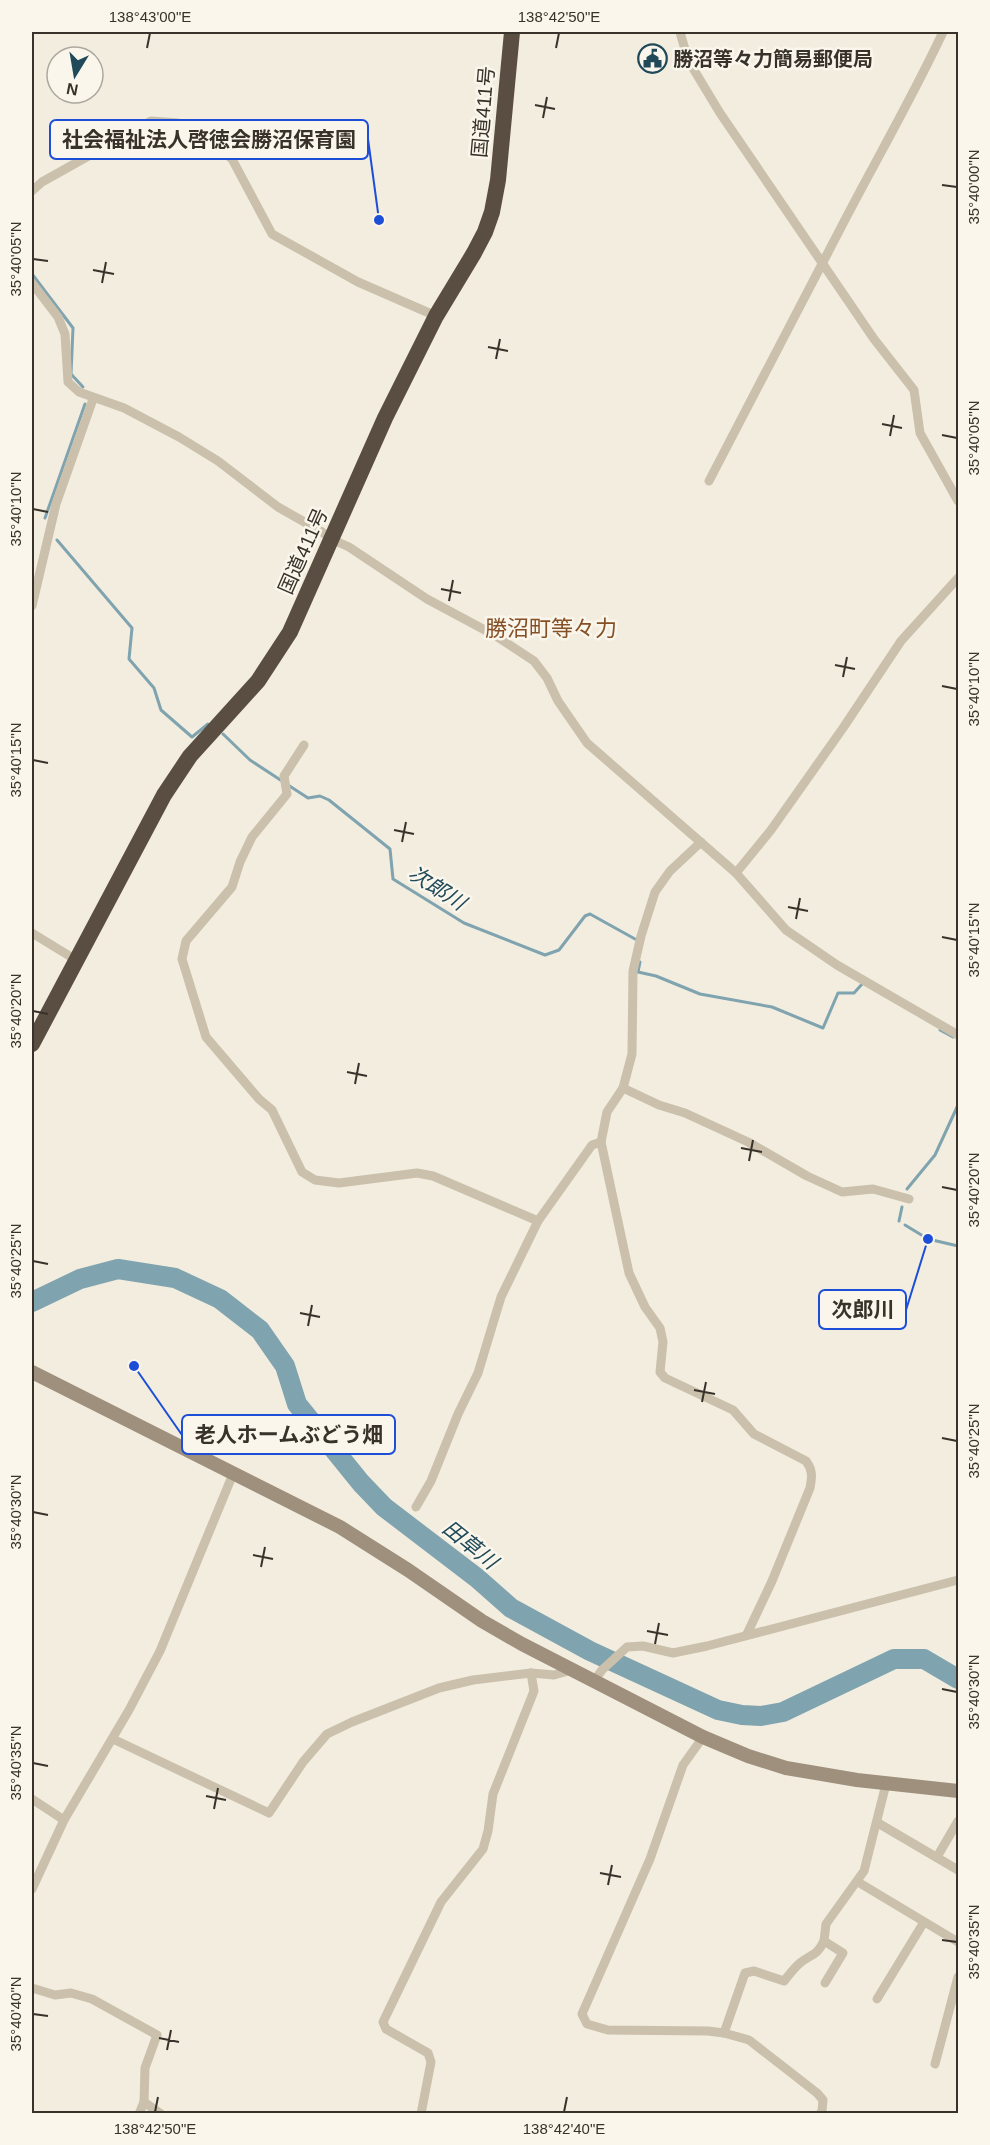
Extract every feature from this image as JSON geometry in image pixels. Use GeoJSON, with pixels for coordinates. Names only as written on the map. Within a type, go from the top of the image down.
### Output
{"type":"FeatureCollection","features":[{"type":"Feature","properties":{"kind":"highway","name":"国道411号"},"geometry":{"type":"LineString","coordinates":[[32,1044],[164,795],[190,756],[258,681],[281,648],[303,604],[385,418],[436,316],[474,254],[492,212],[498,180],[512,32]]}},
{"type":"Feature","properties":{"kind":"street"},"geometry":{"type":"LineString","coordinates":[[680,32],[688,60],[720,113],[822,265],[874,339],[914,390],[921,433],[958,501]]}},
{"type":"Feature","properties":{"kind":"street"},"geometry":{"type":"LineString","coordinates":[[709,481],[920,82],[944,32]]}},
{"type":"Feature","properties":{"kind":"street"},"geometry":{"type":"LineString","coordinates":[[32,191],[42,182],[151,121],[178,123],[212,142],[232,159],[272,234],[358,282],[436,316]]}},
{"type":"Feature","properties":{"kind":"street"},"geometry":{"type":"LineString","coordinates":[[32,283],[58,317],[65,334],[68,382],[79,392],[93,399],[124,408],[179,436],[219,461],[278,507],[331,539],[349,547],[427,599],[496,636],[534,661],[587,743],[736,873],[786,930],[837,965],[958,1035]]}},
{"type":"Feature","properties":{"kind":"street"},"geometry":{"type":"LineString","coordinates":[[32,606],[34,579],[56,504],[93,399]]}},
{"type":"Feature","properties":{"kind":"street"},"geometry":{"type":"LineString","coordinates":[[736,873],[771,830],[901,641],[958,578]]}},
{"type":"Feature","properties":{"kind":"street"},"geometry":{"type":"LineString","coordinates":[[304,745],[284,776],[287,794],[252,837],[240,862],[232,887],[186,941],[182,959],[206,1037],[259,1099],[272,1110],[302,1172],[315,1180],[339,1183],[417,1173],[433,1176],[538,1221]]}},
{"type":"Feature","properties":{"kind":"street"},"geometry":{"type":"LineString","coordinates":[[701,842],[670,871],[655,892],[633,971],[632,1054],[623,1088],[607,1112],[601,1142],[628,1273],[645,1308],[660,1328],[663,1342],[660,1372],[665,1378],[733,1410],[754,1434],[806,1461],[811,1467],[810,1488],[772,1581],[747,1634]]}},
{"type":"Feature","properties":{"kind":"street"},"geometry":{"type":"LineString","coordinates":[[32,933],[76,960]]}},
{"type":"Feature","properties":{"kind":"street"},"geometry":{"type":"LineString","coordinates":[[623,1088],[748,1142],[807,1176],[842,1192],[873,1190],[909,1198]]}},
{"type":"Feature","properties":{"kind":"street"},"geometry":{"type":"LineString","coordinates":[[416,1508],[431,1481],[458,1414],[478,1373],[501,1297],[538,1221],[592,1145],[601,1142]]}},
{"type":"Feature","properties":{"kind":"street"},"geometry":{"type":"LineString","coordinates":[[32,1372],[340,1527],[482,1621],[572,1670],[598,1676],[703,1737],[748,1756],[786,1768],[886,1784],[958,1791]]}},
{"type":"Feature","properties":{"kind":"street"},"geometry":{"type":"LineString","coordinates":[[32,1889],[64,1820],[113,1739],[160,1651],[233,1474]]}},
{"type":"Feature","properties":{"kind":"street"},"geometry":{"type":"LineString","coordinates":[[598,1676],[627,1647],[643,1646],[673,1653],[958,1580]]}},
{"type":"Feature","properties":{"kind":"street"},"geometry":{"type":"LineString","coordinates":[[113,1739],[269,1813],[303,1762],[327,1734],[379,1710],[439,1688],[472,1680],[531,1673],[554,1675],[572,1670]]}},
{"type":"Feature","properties":{"kind":"street"},"geometry":{"type":"LineString","coordinates":[[421,2114],[431,2062],[428,2053],[386,2029],[383,2022],[441,1902],[483,1849],[493,1794],[534,1691],[531,1673]]}},
{"type":"Feature","properties":{"kind":"street"},"geometry":{"type":"LineString","coordinates":[[703,1737],[683,1765],[650,1858],[582,2014],[587,2024],[608,2030],[724,2033],[749,2040],[817,2093],[823,2100],[820,2114]]}},
{"type":"Feature","properties":{"kind":"street"},"geometry":{"type":"LineString","coordinates":[[724,2033],[745,1973],[754,1971],[784,1981],[800,1962],[820,1950],[824,1941],[826,1924],[864,1872],[886,1784]]}},
{"type":"Feature","properties":{"kind":"street"},"geometry":{"type":"LineString","coordinates":[[32,1799],[64,1820]]}},
{"type":"Feature","properties":{"kind":"street"},"geometry":{"type":"LineString","coordinates":[[937,1857],[958,1821]]}},
{"type":"Feature","properties":{"kind":"street"},"geometry":{"type":"LineString","coordinates":[[878,1822],[958,1870]]}},
{"type":"Feature","properties":{"kind":"street"},"geometry":{"type":"LineString","coordinates":[[858,1882],[958,1942]]}},
{"type":"Feature","properties":{"kind":"street"},"geometry":{"type":"LineString","coordinates":[[877,2000],[924,1922]]}},
{"type":"Feature","properties":{"kind":"street"},"geometry":{"type":"LineString","coordinates":[[824,1941],[843,1953],[825,1983]]}},
{"type":"Feature","properties":{"kind":"street"},"geometry":{"type":"LineString","coordinates":[[935,2064],[958,1977]]}},
{"type":"Feature","properties":{"kind":"street"},"geometry":{"type":"LineString","coordinates":[[32,1988],[55,1995],[71,1993],[92,1999],[157,2035],[145,2068],[144,2102],[139,2114]]}},
{"type":"Feature","properties":{"kind":"street"},"geometry":{"type":"LineString","coordinates":[[144,2102],[161,2114]]}},
{"type":"Feature","properties":{"kind":"waterway","name":"次郎川"},"geometry":{"type":"LineString","coordinates":[[32,274],[73,328],[71,374],[83,387]]}},
{"type":"Feature","properties":{"kind":"waterway","name":"次郎川"},"geometry":{"type":"LineString","coordinates":[[45,518],[85,404]]}},
{"type":"Feature","properties":{"kind":"waterway","name":"次郎川"},"geometry":{"type":"LineString","coordinates":[[57,540],[132,628],[129,659],[154,688],[161,710],[192,737],[208,724]]}},
{"type":"Feature","properties":{"kind":"waterway","name":"次郎川"},"geometry":{"type":"LineString","coordinates":[[223,734],[250,760],[282,781]]}},
{"type":"Feature","properties":{"kind":"waterway","name":"次郎川"},"geometry":{"type":"LineString","coordinates":[[288,785],[308,798],[320,796],[329,800],[390,849],[393,879],[464,923],[545,955],[559,950],[585,916],[590,914],[635,939]]}},
{"type":"Feature","properties":{"kind":"waterway","name":"次郎川"},"geometry":{"type":"LineString","coordinates":[[640,962],[638,972],[656,976],[700,994],[772,1007],[823,1028],[838,993],[854,993],[863,983]]}},
{"type":"Feature","properties":{"kind":"waterway","name":"次郎川"},"geometry":{"type":"LineString","coordinates":[[940,1030],[953,1037]]}},
{"type":"Feature","properties":{"kind":"waterway","name":"次郎川"},"geometry":{"type":"LineString","coordinates":[[907,1189],[935,1155],[958,1105]]}},
{"type":"Feature","properties":{"kind":"waterway","name":"次郎川"},"geometry":{"type":"LineString","coordinates":[[899,1221],[902,1207]]}},
{"type":"Feature","properties":{"kind":"waterway","name":"次郎川"},"geometry":{"type":"LineString","coordinates":[[905,1225],[928,1239],[958,1246]]}},
{"type":"Feature","properties":{"kind":"waterway","name":"田草川"},"geometry":{"type":"LineString","coordinates":[[32,1302],[80,1279],[118,1269],[175,1278],[220,1299],[260,1330],[285,1366],[297,1404],[361,1483],[384,1507],[477,1578],[511,1608],[590,1651],[718,1710],[761,1716],[783,1712],[894,1659],[924,1659],[958,1679]]}},
{"type":"Feature","properties":{"kind":"place","name":"勝沼等々力簡易郵便局"},"geometry":{"type":"Point","coordinates":[652,59]}},
{"type":"Feature","properties":{"kind":"place","name":"社会福祉法人啓徳会勝沼保育園"},"geometry":{"type":"Point","coordinates":[379,220]}},
{"type":"Feature","properties":{"kind":"place","name":"次郎川"},"geometry":{"type":"Point","coordinates":[928,1239]}},
{"type":"Feature","properties":{"kind":"place","name":"老人ホームぶどう畑"},"geometry":{"type":"Point","coordinates":[134,1366]}},
{"type":"Feature","properties":{"kind":"district","name":"勝沼町等々力"},"geometry":{"type":"Point","coordinates":[551,628]}}]}
